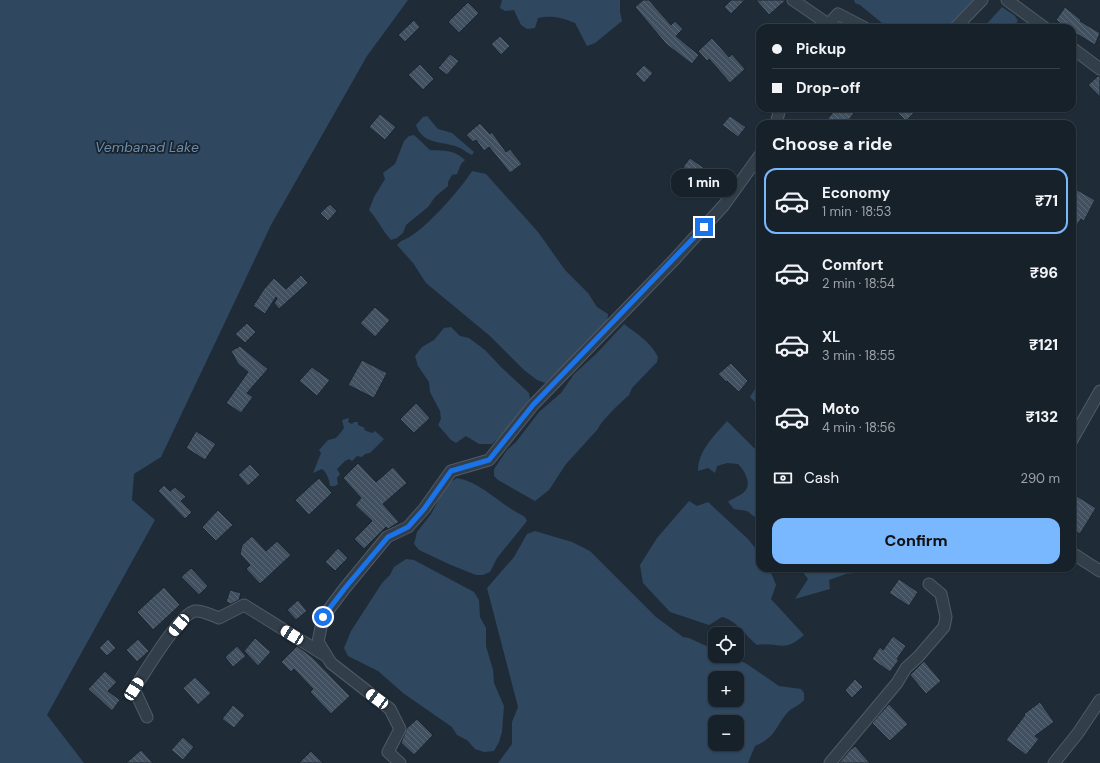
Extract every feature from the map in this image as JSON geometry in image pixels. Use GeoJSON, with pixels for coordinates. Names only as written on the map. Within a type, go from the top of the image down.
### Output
{"type":"FeatureCollection","features":[{"type":"Feature","properties":{"kind":"street"},"geometry":{"type":"LineString","coordinates":[[793,0],[824,24]]}},
{"type":"Feature","properties":{"kind":"street"},"geometry":{"type":"LineString","coordinates":[[959,24],[982,0]]}},
{"type":"Feature","properties":{"kind":"street"},"geometry":{"type":"LineString","coordinates":[[1007,0],[1040,24]]}},
{"type":"Feature","properties":{"kind":"street"},"geometry":{"type":"LineString","coordinates":[[829,24],[838,14],[857,24]]}},
{"type":"Feature","properties":{"kind":"street"},"geometry":{"type":"LineString","coordinates":[[1076,51],[1100,70]]}},
{"type":"Feature","properties":{"kind":"street"},"geometry":{"type":"LineString","coordinates":[[400,763],[388,752],[400,729],[390,709],[352,681],[331,663],[318,642],[323,617],[345,588],[388,537],[408,527],[424,509],[451,471],[489,460],[533,405],[674,261],[724,205],[756,161]]}},
{"type":"Feature","properties":{"kind":"street"},"geometry":{"type":"LineString","coordinates":[[1076,434],[1098,398]]}},
{"type":"Feature","properties":{"kind":"street"},"geometry":{"type":"LineString","coordinates":[[1076,556],[1100,571]]}},
{"type":"Feature","properties":{"kind":"street"},"geometry":{"type":"LineString","coordinates":[[830,763],[897,683],[906,668],[918,657],[944,627],[946,617],[941,594],[929,584]]}},
{"type":"Feature","properties":{"kind":"street"},"geometry":{"type":"LineString","coordinates":[[147,717],[134,689],[162,646],[188,614],[196,611],[219,618],[244,605],[328,658]]}},
{"type":"Feature","properties":{"kind":"street"},"geometry":{"type":"LineString","coordinates":[[1054,763],[1078,734],[1100,700]]}},
{"type":"Feature","properties":{"kind":"water","name":"Vembanad Lake"},"geometry":{"type":"Polygon","coordinates":[[[0,0],[408,0],[367,56],[271,225],[161,457],[134,474],[132,500],[155,520],[47,715],[84,763],[0,763],[0,0]]]}},
{"type":"Feature","properties":{"kind":"water"},"geometry":{"type":"Polygon","coordinates":[[[502,0],[620,0],[622,21],[595,43],[587,46],[575,23],[557,18],[543,17],[538,18],[535,28],[527,29],[521,25],[514,10],[505,11],[500,8],[502,0]]]}},
{"type":"Feature","properties":{"kind":"water"},"geometry":{"type":"Polygon","coordinates":[[[854,0],[978,0],[954,24],[883,24],[860,5],[855,3],[854,0]]]}},
{"type":"Feature","properties":{"kind":"water"},"geometry":{"type":"Polygon","coordinates":[[[1002,7],[1015,16],[1018,21],[1015,24],[987,24],[1002,7]]]}},
{"type":"Feature","properties":{"kind":"water"},"geometry":{"type":"Polygon","coordinates":[[[427,116],[438,129],[452,133],[474,152],[472,155],[458,147],[434,141],[423,136],[416,125],[423,117],[427,116]]]}},
{"type":"Feature","properties":{"kind":"water"},"geometry":{"type":"Polygon","coordinates":[[[414,135],[430,150],[452,152],[461,156],[465,160],[461,164],[457,174],[452,175],[448,182],[448,186],[435,197],[428,207],[406,225],[403,233],[397,238],[391,240],[369,210],[374,197],[385,179],[383,173],[395,164],[404,141],[409,136],[414,135]]]}},
{"type":"Feature","properties":{"kind":"water"},"geometry":{"type":"Polygon","coordinates":[[[472,171],[486,174],[538,232],[565,270],[588,293],[597,307],[608,314],[607,324],[545,383],[537,380],[524,370],[490,336],[426,283],[413,263],[397,245],[419,230],[440,211],[472,171]]]}},
{"type":"Feature","properties":{"kind":"water"},"geometry":{"type":"Polygon","coordinates":[[[624,324],[655,351],[658,357],[657,362],[632,388],[629,395],[602,422],[597,430],[566,464],[549,490],[535,501],[498,480],[494,476],[494,469],[507,450],[516,442],[539,412],[561,393],[574,374],[596,354],[624,324]]]}},
{"type":"Feature","properties":{"kind":"water"},"geometry":{"type":"Polygon","coordinates":[[[451,327],[460,336],[469,338],[485,350],[529,393],[530,398],[522,410],[508,428],[492,444],[479,444],[466,436],[456,443],[451,440],[438,425],[441,419],[440,411],[430,392],[429,382],[418,366],[415,356],[422,347],[434,340],[444,328],[451,327]]]}},
{"type":"Feature","properties":{"kind":"water"},"geometry":{"type":"Polygon","coordinates":[[[756,387],[756,403],[750,397],[756,387]]]}},
{"type":"Feature","properties":{"kind":"water"},"geometry":{"type":"Polygon","coordinates":[[[349,418],[348,422],[352,424],[354,422],[358,422],[358,425],[365,428],[364,430],[372,433],[375,431],[384,439],[370,453],[365,454],[362,457],[357,456],[352,461],[349,459],[345,461],[337,469],[340,474],[337,478],[338,484],[335,486],[330,486],[328,476],[322,469],[313,473],[321,453],[319,450],[328,440],[336,438],[344,428],[342,420],[349,418]]]}},
{"type":"Feature","properties":{"kind":"water"},"geometry":{"type":"Polygon","coordinates":[[[727,421],[756,450],[756,518],[747,511],[734,509],[728,502],[747,489],[747,477],[738,464],[727,463],[717,466],[715,473],[708,468],[698,471],[701,457],[712,438],[727,421]]]}},
{"type":"Feature","properties":{"kind":"water"},"geometry":{"type":"Polygon","coordinates":[[[457,478],[480,487],[524,516],[527,521],[497,558],[490,572],[483,575],[476,575],[451,565],[419,550],[414,544],[417,532],[431,514],[449,483],[457,478]]]}},
{"type":"Feature","properties":{"kind":"water"},"geometry":{"type":"Polygon","coordinates":[[[689,501],[697,506],[708,502],[748,539],[756,549],[756,572],[771,572],[776,585],[771,599],[804,635],[791,644],[781,646],[771,644],[757,645],[744,633],[744,627],[738,627],[732,621],[722,617],[709,625],[670,612],[643,583],[640,565],[657,538],[689,501]]]}},
{"type":"Feature","properties":{"kind":"water"},"geometry":{"type":"Polygon","coordinates":[[[535,531],[572,542],[590,551],[656,617],[683,637],[689,638],[708,647],[708,663],[744,663],[779,686],[801,689],[804,693],[804,700],[789,711],[768,739],[755,746],[748,763],[498,763],[512,744],[512,722],[518,707],[487,588],[514,557],[527,534],[535,531]]]}},
{"type":"Feature","properties":{"kind":"water"},"geometry":{"type":"Polygon","coordinates":[[[406,559],[414,560],[474,592],[479,600],[480,617],[486,628],[486,646],[493,670],[494,683],[504,706],[502,732],[494,751],[484,752],[475,749],[467,740],[457,735],[452,727],[403,693],[378,671],[348,656],[344,648],[351,631],[382,583],[390,575],[394,567],[406,559]]]}},
{"type":"Feature","properties":{"kind":"water"},"geometry":{"type":"Polygon","coordinates":[[[803,572],[862,572],[846,574],[829,580],[830,589],[795,599],[808,579],[803,572]]]}},
{"type":"Feature","properties":{"kind":"building"},"geometry":{"type":"Polygon","coordinates":[[[643,0],[649,0],[671,25],[675,21],[683,29],[676,36],[699,55],[692,64],[666,44],[635,7],[643,0]]]}},
{"type":"Feature","properties":{"kind":"building"},"geometry":{"type":"Polygon","coordinates":[[[731,0],[745,0],[731,14],[724,7],[731,0]]]}},
{"type":"Feature","properties":{"kind":"building"},"geometry":{"type":"Polygon","coordinates":[[[756,0],[786,0],[769,15],[756,0]]]}},
{"type":"Feature","properties":{"kind":"building"},"geometry":{"type":"Polygon","coordinates":[[[468,2],[479,13],[459,33],[448,22],[468,2]]]}},
{"type":"Feature","properties":{"kind":"building"},"geometry":{"type":"Polygon","coordinates":[[[1065,7],[1081,20],[1080,21],[1100,33],[1095,45],[1076,33],[1076,24],[1062,24],[1056,20],[1065,7]]]}},
{"type":"Feature","properties":{"kind":"building"},"geometry":{"type":"Polygon","coordinates":[[[414,20],[420,27],[405,42],[398,35],[414,20]]]}},
{"type":"Feature","properties":{"kind":"building"},"geometry":{"type":"Polygon","coordinates":[[[500,36],[510,46],[501,55],[491,44],[500,36]]]}},
{"type":"Feature","properties":{"kind":"building"},"geometry":{"type":"Polygon","coordinates":[[[712,38],[729,57],[732,54],[745,69],[730,83],[709,59],[707,61],[698,51],[712,38]]]}},
{"type":"Feature","properties":{"kind":"building"},"geometry":{"type":"Polygon","coordinates":[[[450,54],[459,61],[447,75],[438,68],[450,54]]]}},
{"type":"Feature","properties":{"kind":"building"},"geometry":{"type":"Polygon","coordinates":[[[420,64],[434,79],[423,90],[408,75],[420,64]]]}},
{"type":"Feature","properties":{"kind":"building"},"geometry":{"type":"Polygon","coordinates":[[[644,65],[653,73],[644,83],[635,74],[644,65]]]}},
{"type":"Feature","properties":{"kind":"building"},"geometry":{"type":"Polygon","coordinates":[[[1100,76],[1100,97],[1088,85],[1100,76]]]}},
{"type":"Feature","properties":{"kind":"building"},"geometry":{"type":"Polygon","coordinates":[[[833,112],[854,113],[849,120],[827,120],[833,112]]]}},
{"type":"Feature","properties":{"kind":"building"},"geometry":{"type":"Polygon","coordinates":[[[897,112],[915,112],[907,120],[905,120],[897,112]]]}},
{"type":"Feature","properties":{"kind":"building"},"geometry":{"type":"Polygon","coordinates":[[[380,114],[396,127],[385,140],[369,127],[380,114]]]}},
{"type":"Feature","properties":{"kind":"building"},"geometry":{"type":"Polygon","coordinates":[[[730,116],[746,127],[738,137],[722,125],[730,116]]]}},
{"type":"Feature","properties":{"kind":"building"},"geometry":{"type":"Polygon","coordinates":[[[480,123],[490,134],[492,132],[506,152],[510,149],[522,164],[510,173],[489,147],[484,151],[476,140],[473,142],[466,135],[480,123]]]}},
{"type":"Feature","properties":{"kind":"building"},"geometry":{"type":"Polygon","coordinates":[[[690,158],[717,177],[710,186],[683,167],[690,158]]]}},
{"type":"Feature","properties":{"kind":"building"},"geometry":{"type":"Polygon","coordinates":[[[1076,189],[1095,200],[1084,221],[1081,219],[1076,226],[1076,189]]]}},
{"type":"Feature","properties":{"kind":"building"},"geometry":{"type":"Polygon","coordinates":[[[330,204],[337,211],[328,221],[320,213],[330,204]]]}},
{"type":"Feature","properties":{"kind":"building"},"geometry":{"type":"Polygon","coordinates":[[[301,275],[308,283],[279,309],[274,303],[277,299],[276,297],[265,314],[253,306],[264,289],[274,278],[286,289],[301,275]]]}},
{"type":"Feature","properties":{"kind":"building"},"geometry":{"type":"Polygon","coordinates":[[[375,307],[390,320],[375,337],[360,323],[375,307]]]}},
{"type":"Feature","properties":{"kind":"building"},"geometry":{"type":"Polygon","coordinates":[[[247,323],[256,332],[245,343],[235,334],[247,323]]]}},
{"type":"Feature","properties":{"kind":"building"},"geometry":{"type":"Polygon","coordinates":[[[240,346],[268,369],[247,393],[253,397],[241,413],[226,403],[248,372],[238,364],[231,351],[240,346]]]}},
{"type":"Feature","properties":{"kind":"building"},"geometry":{"type":"Polygon","coordinates":[[[362,360],[387,373],[374,398],[348,385],[362,360]]]}},
{"type":"Feature","properties":{"kind":"building"},"geometry":{"type":"Polygon","coordinates":[[[731,363],[748,381],[739,392],[718,374],[731,363]]]}},
{"type":"Feature","properties":{"kind":"building"},"geometry":{"type":"Polygon","coordinates":[[[312,367],[330,380],[317,396],[299,381],[312,367]]]}},
{"type":"Feature","properties":{"kind":"building"},"geometry":{"type":"Polygon","coordinates":[[[416,403],[430,418],[414,433],[400,419],[416,403]]]}},
{"type":"Feature","properties":{"kind":"building"},"geometry":{"type":"Polygon","coordinates":[[[196,431],[216,444],[205,460],[186,448],[196,431]]]}},
{"type":"Feature","properties":{"kind":"building"},"geometry":{"type":"Polygon","coordinates":[[[358,463],[376,482],[393,467],[407,483],[383,504],[399,522],[388,529],[386,527],[364,549],[354,539],[372,521],[355,505],[361,498],[343,478],[358,463]]]}},
{"type":"Feature","properties":{"kind":"building"},"geometry":{"type":"Polygon","coordinates":[[[250,464],[260,475],[248,486],[238,475],[250,464]]]}},
{"type":"Feature","properties":{"kind":"building"},"geometry":{"type":"Polygon","coordinates":[[[319,478],[332,493],[309,515],[295,500],[319,478]]]}},
{"type":"Feature","properties":{"kind":"building"},"geometry":{"type":"Polygon","coordinates":[[[164,485],[170,491],[175,487],[186,497],[181,501],[192,512],[185,519],[158,491],[164,485]]]}},
{"type":"Feature","properties":{"kind":"building"},"geometry":{"type":"Polygon","coordinates":[[[1076,496],[1096,508],[1080,534],[1076,531],[1076,496]]]}},
{"type":"Feature","properties":{"kind":"building"},"geometry":{"type":"Polygon","coordinates":[[[218,510],[233,525],[216,541],[202,527],[218,510]]]}},
{"type":"Feature","properties":{"kind":"building"},"geometry":{"type":"Polygon","coordinates":[[[252,536],[266,551],[277,541],[291,555],[260,584],[246,569],[250,565],[240,554],[242,545],[252,536]]]}},
{"type":"Feature","properties":{"kind":"building"},"geometry":{"type":"Polygon","coordinates":[[[338,548],[348,558],[335,571],[325,562],[338,548]]]}},
{"type":"Feature","properties":{"kind":"building"},"geometry":{"type":"Polygon","coordinates":[[[191,568],[208,586],[199,595],[181,577],[191,568]]]}},
{"type":"Feature","properties":{"kind":"building"},"geometry":{"type":"Polygon","coordinates":[[[899,579],[918,592],[909,606],[889,593],[899,579]]]}},
{"type":"Feature","properties":{"kind":"building"},"geometry":{"type":"Polygon","coordinates":[[[164,587],[180,605],[153,630],[137,612],[164,587]]]}},
{"type":"Feature","properties":{"kind":"building"},"geometry":{"type":"Polygon","coordinates":[[[230,590],[241,593],[239,600],[231,604],[226,602],[230,590]]]}},
{"type":"Feature","properties":{"kind":"building"},"geometry":{"type":"Polygon","coordinates":[[[298,600],[307,611],[296,620],[287,610],[298,600]]]}},
{"type":"Feature","properties":{"kind":"building"},"geometry":{"type":"Polygon","coordinates":[[[893,636],[906,646],[897,659],[899,660],[890,672],[872,659],[880,647],[883,650],[893,636]]]}},
{"type":"Feature","properties":{"kind":"building"},"geometry":{"type":"Polygon","coordinates":[[[255,638],[271,652],[258,666],[244,651],[255,638]]]}},
{"type":"Feature","properties":{"kind":"building"},"geometry":{"type":"Polygon","coordinates":[[[108,639],[116,648],[107,656],[99,648],[108,639]]]}},
{"type":"Feature","properties":{"kind":"building"},"geometry":{"type":"Polygon","coordinates":[[[138,639],[149,651],[137,662],[126,650],[138,639]]]}},
{"type":"Feature","properties":{"kind":"building"},"geometry":{"type":"Polygon","coordinates":[[[237,646],[246,656],[233,667],[225,657],[237,646]]]}},
{"type":"Feature","properties":{"kind":"building"},"geometry":{"type":"Polygon","coordinates":[[[297,646],[312,657],[350,696],[331,714],[310,692],[313,689],[294,669],[291,672],[281,662],[297,646]]]}},
{"type":"Feature","properties":{"kind":"building"},"geometry":{"type":"Polygon","coordinates":[[[924,661],[941,681],[926,694],[910,675],[924,661]]]}},
{"type":"Feature","properties":{"kind":"building"},"geometry":{"type":"Polygon","coordinates":[[[105,671],[117,682],[108,691],[120,700],[112,711],[88,689],[105,671]]]}},
{"type":"Feature","properties":{"kind":"building"},"geometry":{"type":"Polygon","coordinates":[[[195,677],[211,693],[198,705],[183,688],[195,677]]]}},
{"type":"Feature","properties":{"kind":"building"},"geometry":{"type":"Polygon","coordinates":[[[855,679],[863,687],[852,698],[845,690],[855,679]]]}},
{"type":"Feature","properties":{"kind":"building"},"geometry":{"type":"Polygon","coordinates":[[[1040,702],[1054,722],[1035,736],[1039,739],[1026,755],[1006,740],[1025,715],[1024,714],[1040,702]]]}},
{"type":"Feature","properties":{"kind":"building"},"geometry":{"type":"Polygon","coordinates":[[[889,704],[908,724],[890,741],[872,723],[889,704]]]}},
{"type":"Feature","properties":{"kind":"building"},"geometry":{"type":"Polygon","coordinates":[[[233,705],[245,715],[234,728],[222,719],[233,705]]]}},
{"type":"Feature","properties":{"kind":"building"},"geometry":{"type":"Polygon","coordinates":[[[417,719],[433,735],[414,755],[401,743],[407,728],[417,719]]]}},
{"type":"Feature","properties":{"kind":"building"},"geometry":{"type":"Polygon","coordinates":[[[183,737],[194,747],[183,760],[171,750],[183,737]]]}},
{"type":"Feature","properties":{"kind":"building"},"geometry":{"type":"Polygon","coordinates":[[[855,746],[870,763],[839,763],[850,750],[855,746]]]}},
{"type":"Feature","properties":{"kind":"building"},"geometry":{"type":"Polygon","coordinates":[[[141,750],[153,763],[126,763],[141,750]]]}},
{"type":"Feature","properties":{"kind":"building"},"geometry":{"type":"Polygon","coordinates":[[[311,751],[323,763],[299,763],[311,751]]]}},
{"type":"Feature","properties":{"kind":"route"},"geometry":{"type":"LineString","coordinates":[[323,617],[345,588],[388,537],[408,527],[424,509],[451,471],[489,460],[533,405],[674,261],[704,227]]}}]}
